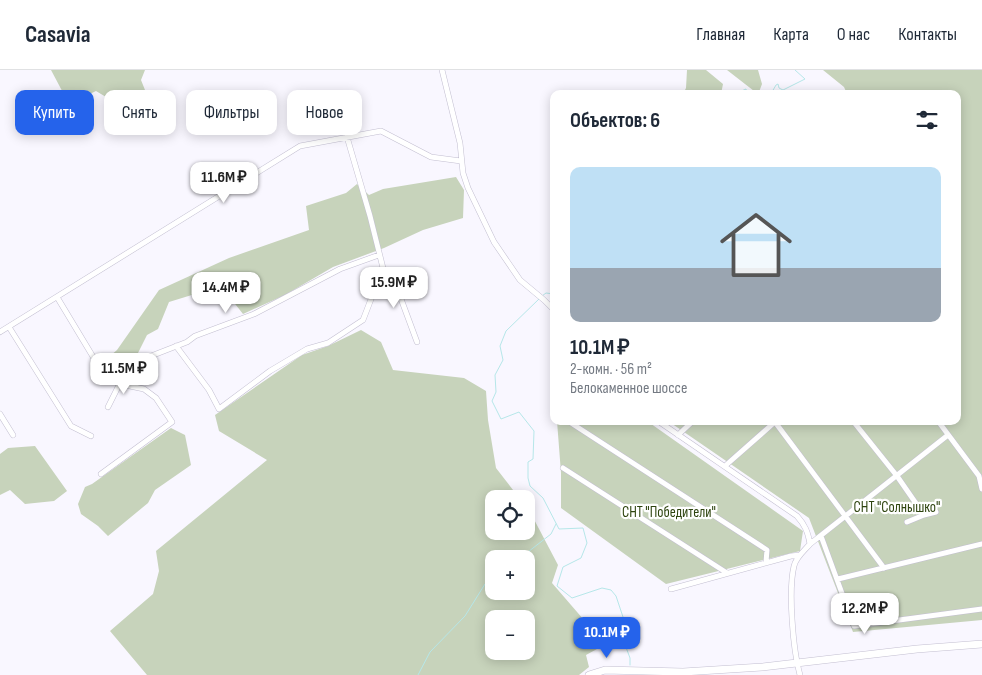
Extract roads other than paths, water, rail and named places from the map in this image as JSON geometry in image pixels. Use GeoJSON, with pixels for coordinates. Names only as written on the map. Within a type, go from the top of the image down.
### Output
{"type":"FeatureCollection","features":[{"type":"Feature","properties":{"kind":"main road"},"geometry":{"type":"LineString","coordinates":[[589,675],[606,670],[671,673],[762,667],[908,650],[982,644]]}},
{"type":"Feature","properties":{"kind":"street"},"geometry":{"type":"LineString","coordinates":[[442,70],[460,144],[461,161],[468,188],[494,242],[520,280],[550,306]]}},
{"type":"Feature","properties":{"kind":"street"},"geometry":{"type":"LineString","coordinates":[[0,332],[300,146],[380,131],[431,157],[461,161]]}},
{"type":"Feature","properties":{"kind":"street"},"geometry":{"type":"LineString","coordinates":[[347,137],[383,268],[394,280],[417,342]]}},
{"type":"Feature","properties":{"kind":"street"},"geometry":{"type":"LineString","coordinates":[[118,377],[133,363],[187,342],[195,336],[254,314],[340,269],[379,255]]}},
{"type":"Feature","properties":{"kind":"street"},"geometry":{"type":"LineString","coordinates":[[176,346],[209,390],[219,410],[270,371],[307,349],[328,343],[363,320],[383,268]]}},
{"type":"Feature","properties":{"kind":"street"},"geometry":{"type":"LineString","coordinates":[[57,297],[101,370],[118,377],[125,385],[144,389],[156,398],[172,422],[101,474]]}},
{"type":"Feature","properties":{"kind":"street"},"geometry":{"type":"LineString","coordinates":[[9,327],[71,426],[91,436]]}},
{"type":"Feature","properties":{"kind":"street"},"geometry":{"type":"LineString","coordinates":[[108,407],[119,385],[118,377]]}},
{"type":"Feature","properties":{"kind":"street"},"geometry":{"type":"LineString","coordinates":[[0,414],[13,435]]}},
{"type":"Feature","properties":{"kind":"street"},"geometry":{"type":"LineString","coordinates":[[574,425],[767,550],[766,562]]}},
{"type":"Feature","properties":{"kind":"street"},"geometry":{"type":"LineString","coordinates":[[664,425],[797,516],[808,531],[810,544]]}},
{"type":"Feature","properties":{"kind":"street"},"geometry":{"type":"LineString","coordinates":[[678,435],[689,425]]}},
{"type":"Feature","properties":{"kind":"street"},"geometry":{"type":"LineString","coordinates":[[725,466],[772,425]]}},
{"type":"Feature","properties":{"kind":"street"},"geometry":{"type":"LineString","coordinates":[[777,425],[884,568]]}},
{"type":"Feature","properties":{"kind":"street"},"geometry":{"type":"LineString","coordinates":[[856,425],[897,476],[924,515]]}},
{"type":"Feature","properties":{"kind":"street"},"geometry":{"type":"LineString","coordinates":[[941,425],[979,476],[982,488]]}},
{"type":"Feature","properties":{"kind":"street"},"geometry":{"type":"LineString","coordinates":[[800,675],[794,628],[792,588],[794,565],[800,555],[810,544],[948,435]]}},
{"type":"Feature","properties":{"kind":"street"},"geometry":{"type":"LineString","coordinates":[[563,468],[726,573]]}},
{"type":"Feature","properties":{"kind":"street"},"geometry":{"type":"LineString","coordinates":[[976,473],[982,470]]}},
{"type":"Feature","properties":{"kind":"street"},"geometry":{"type":"LineString","coordinates":[[907,522],[936,512]]}},
{"type":"Feature","properties":{"kind":"street"},"geometry":{"type":"LineString","coordinates":[[821,536],[854,626],[982,609]]}},
{"type":"Feature","properties":{"kind":"street"},"geometry":{"type":"LineString","coordinates":[[838,580],[982,544]]}},
{"type":"Feature","properties":{"kind":"street"},"geometry":{"type":"LineString","coordinates":[[671,589],[766,562],[800,555]]}},
{"type":"Feature","properties":{"kind":"waterway"},"geometry":{"type":"LineString","coordinates":[[783,90],[805,79],[795,70]]}},
{"type":"Feature","properties":{"kind":"waterway"},"geometry":{"type":"LineString","coordinates":[[773,90],[778,84],[779,88],[783,90]]}},
{"type":"Feature","properties":{"kind":"waterway"},"geometry":{"type":"LineString","coordinates":[[542,296],[546,293],[550,294]]}},
{"type":"Feature","properties":{"kind":"waterway"},"geometry":{"type":"LineString","coordinates":[[539,299],[506,331],[500,346],[503,360],[495,375],[496,392],[492,401],[501,419],[519,412],[534,431],[533,459],[528,462],[530,486],[543,498],[559,529],[583,528],[587,543],[581,558],[563,567],[557,586],[572,598],[602,588],[611,590],[616,596],[625,623],[624,642],[630,658],[630,665]]}},
{"type":"Feature","properties":{"kind":"waterway"},"geometry":{"type":"LineString","coordinates":[[531,550],[551,534],[556,524]]}},
{"type":"Feature","properties":{"kind":"waterway"},"geometry":{"type":"LineString","coordinates":[[418,675],[430,652],[465,616],[485,584]]}},
{"type":"Feature","properties":{"kind":"park label","name":"СНТ \"Солнышко\""},"geometry":{"type":"Point","coordinates":[897,507]}},
{"type":"Feature","properties":{"kind":"park label","name":"СНТ \"Победители\""},"geometry":{"type":"Point","coordinates":[669,512]}}]}
